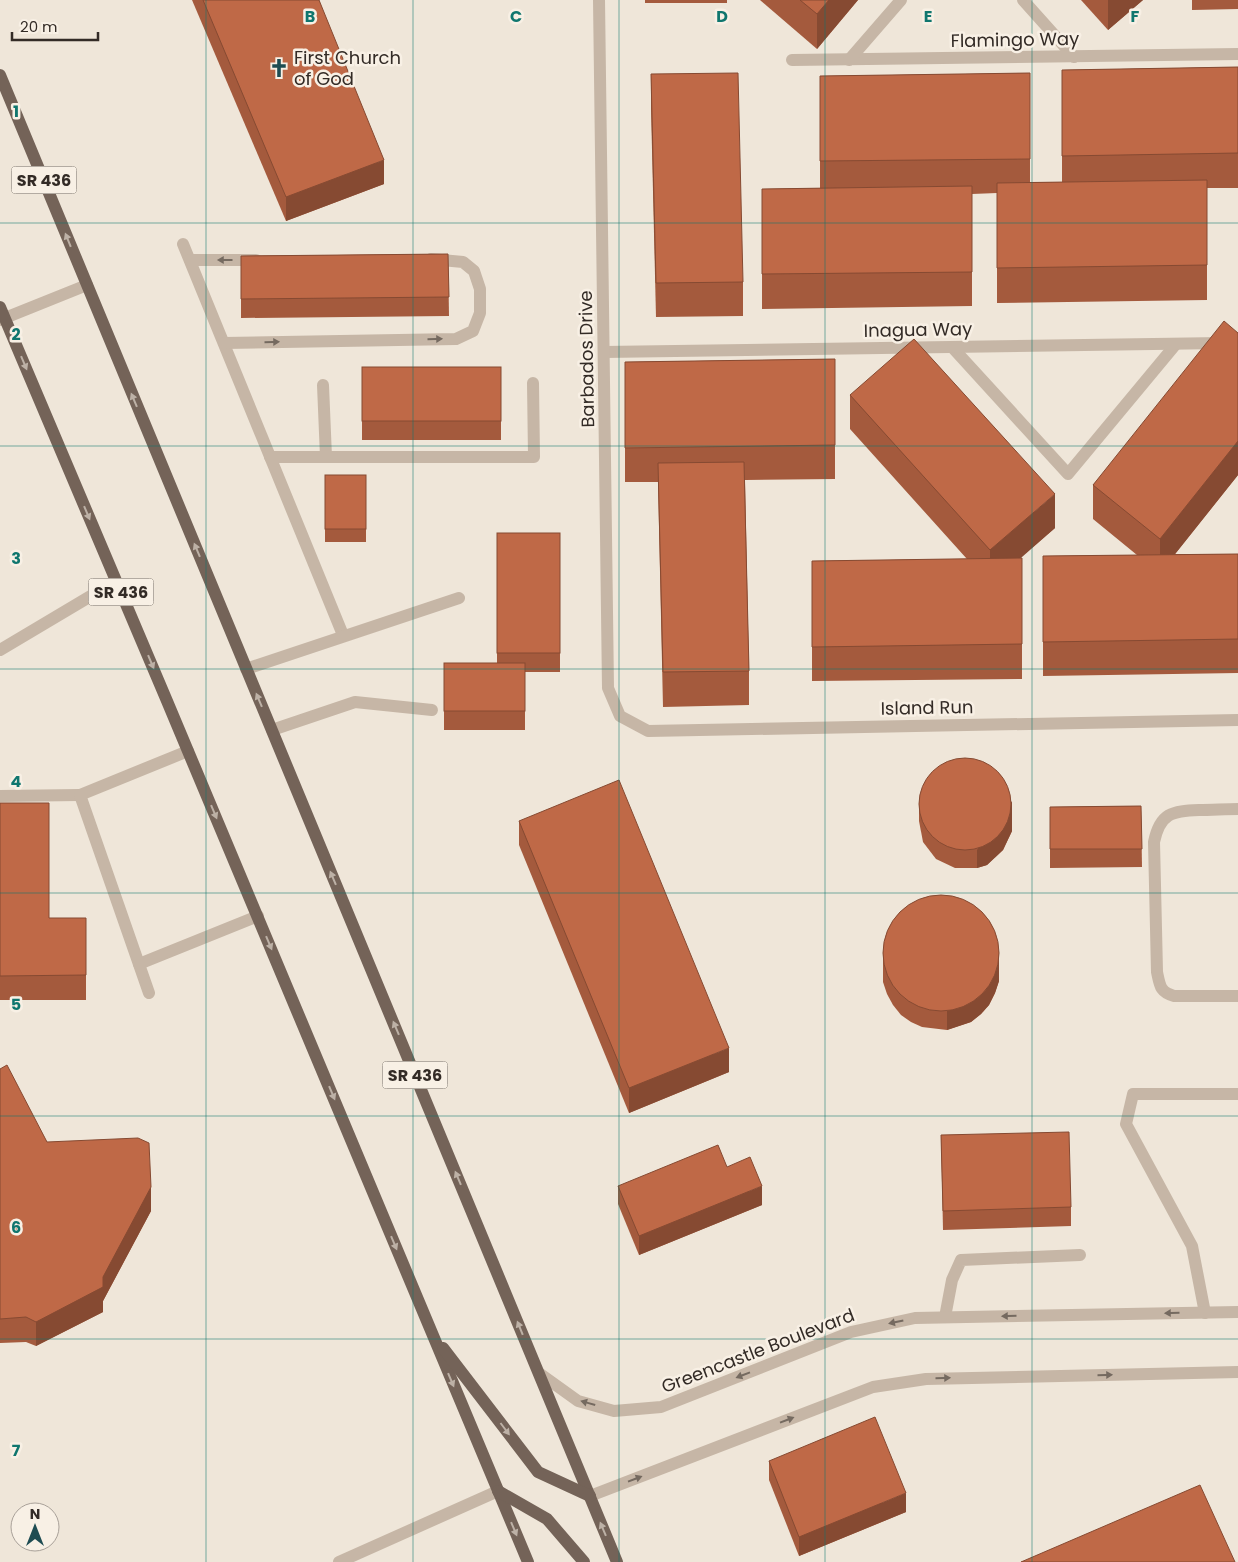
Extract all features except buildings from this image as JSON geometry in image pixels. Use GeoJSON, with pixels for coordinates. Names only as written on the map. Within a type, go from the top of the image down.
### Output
{"type":"FeatureCollection","features":[{"type":"Feature","properties":{"kind":"main road","name":"SR 436"},"geometry":{"type":"LineString","coordinates":[[0,75],[617,1562]]}},
{"type":"Feature","properties":{"kind":"main road","name":"SR 436"},"geometry":{"type":"LineString","coordinates":[[2,315],[258,916],[528,1562]]}},
{"type":"Feature","properties":{"kind":"main road"},"geometry":{"type":"LineString","coordinates":[[433,1335],[538,1472],[590,1496]]}},
{"type":"Feature","properties":{"kind":"main road"},"geometry":{"type":"LineString","coordinates":[[498,1491],[547,1519],[584,1562]]}},
{"type":"Feature","properties":{"kind":"street","name":"Barbados Drive"},"geometry":{"type":"LineString","coordinates":[[599,0],[608,688],[620,716]]}},
{"type":"Feature","properties":{"kind":"street"},"geometry":{"type":"LineString","coordinates":[[849,60],[900,0]]}},
{"type":"Feature","properties":{"kind":"street"},"geometry":{"type":"LineString","coordinates":[[1023,0],[1074,57]]}},
{"type":"Feature","properties":{"kind":"street","name":"Flamingo Way"},"geometry":{"type":"LineString","coordinates":[[792,60],[1238,54]]}},
{"type":"Feature","properties":{"kind":"street"},"geometry":{"type":"LineString","coordinates":[[183,244],[343,635]]}},
{"type":"Feature","properties":{"kind":"street"},"geometry":{"type":"LineString","coordinates":[[224,343],[456,339],[473,331],[480,313],[480,289],[474,271],[463,262],[446,259],[416,260]]}},
{"type":"Feature","properties":{"kind":"street"},"geometry":{"type":"LineString","coordinates":[[190,260],[269,260]]}},
{"type":"Feature","properties":{"kind":"street"},"geometry":{"type":"LineString","coordinates":[[2,315],[87,286]]}},
{"type":"Feature","properties":{"kind":"street","name":"Inagua Way"},"geometry":{"type":"LineString","coordinates":[[604,352],[1232,343]]}},
{"type":"Feature","properties":{"kind":"street"},"geometry":{"type":"LineString","coordinates":[[952,347],[1068,474],[1176,344]]}},
{"type":"Feature","properties":{"kind":"street"},"geometry":{"type":"LineString","coordinates":[[270,457],[534,457],[533,383]]}},
{"type":"Feature","properties":{"kind":"street"},"geometry":{"type":"LineString","coordinates":[[323,385],[326,457]]}},
{"type":"Feature","properties":{"kind":"street"},"geometry":{"type":"LineString","coordinates":[[0,650],[116,581]]}},
{"type":"Feature","properties":{"kind":"street"},"geometry":{"type":"LineString","coordinates":[[246,669],[343,635],[460,598]]}},
{"type":"Feature","properties":{"kind":"street"},"geometry":{"type":"LineString","coordinates":[[272,730],[355,702],[432,710]]}},
{"type":"Feature","properties":{"kind":"street","name":"Island Run"},"geometry":{"type":"LineString","coordinates":[[620,716],[648,731],[1238,720]]}},
{"type":"Feature","properties":{"kind":"street"},"geometry":{"type":"LineString","coordinates":[[0,796],[80,795],[188,751]]}},
{"type":"Feature","properties":{"kind":"street"},"geometry":{"type":"LineString","coordinates":[[80,795],[150,993]]}},
{"type":"Feature","properties":{"kind":"street"},"geometry":{"type":"LineString","coordinates":[[1238,809],[1177,810],[1167,816],[1157,828],[1154,842],[1157,972],[1159,986],[1165,993],[1174,996],[1238,996]]}},
{"type":"Feature","properties":{"kind":"street"},"geometry":{"type":"LineString","coordinates":[[139,964],[258,916]]}},
{"type":"Feature","properties":{"kind":"street"},"geometry":{"type":"LineString","coordinates":[[1206,1313],[1192,1246],[1126,1124],[1133,1094],[1237,1094]]}},
{"type":"Feature","properties":{"kind":"street"},"geometry":{"type":"LineString","coordinates":[[944,1318],[952,1280],[961,1260],[1080,1255]]}},
{"type":"Feature","properties":{"kind":"street","name":"Greencastle Boulevard"},"geometry":{"type":"LineString","coordinates":[[539,1373],[578,1400],[614,1411],[661,1407],[851,1332],[915,1318],[1238,1312]]}},
{"type":"Feature","properties":{"kind":"street"},"geometry":{"type":"LineString","coordinates":[[590,1496],[873,1387],[926,1379],[1238,1372]]}},
{"type":"Feature","properties":{"kind":"street"},"geometry":{"type":"LineString","coordinates":[[339,1562],[498,1491]]}},
{"type":"Feature","properties":{"kind":"place","name":"First Church of God"},"geometry":{"type":"Point","coordinates":[279,68]}}]}
